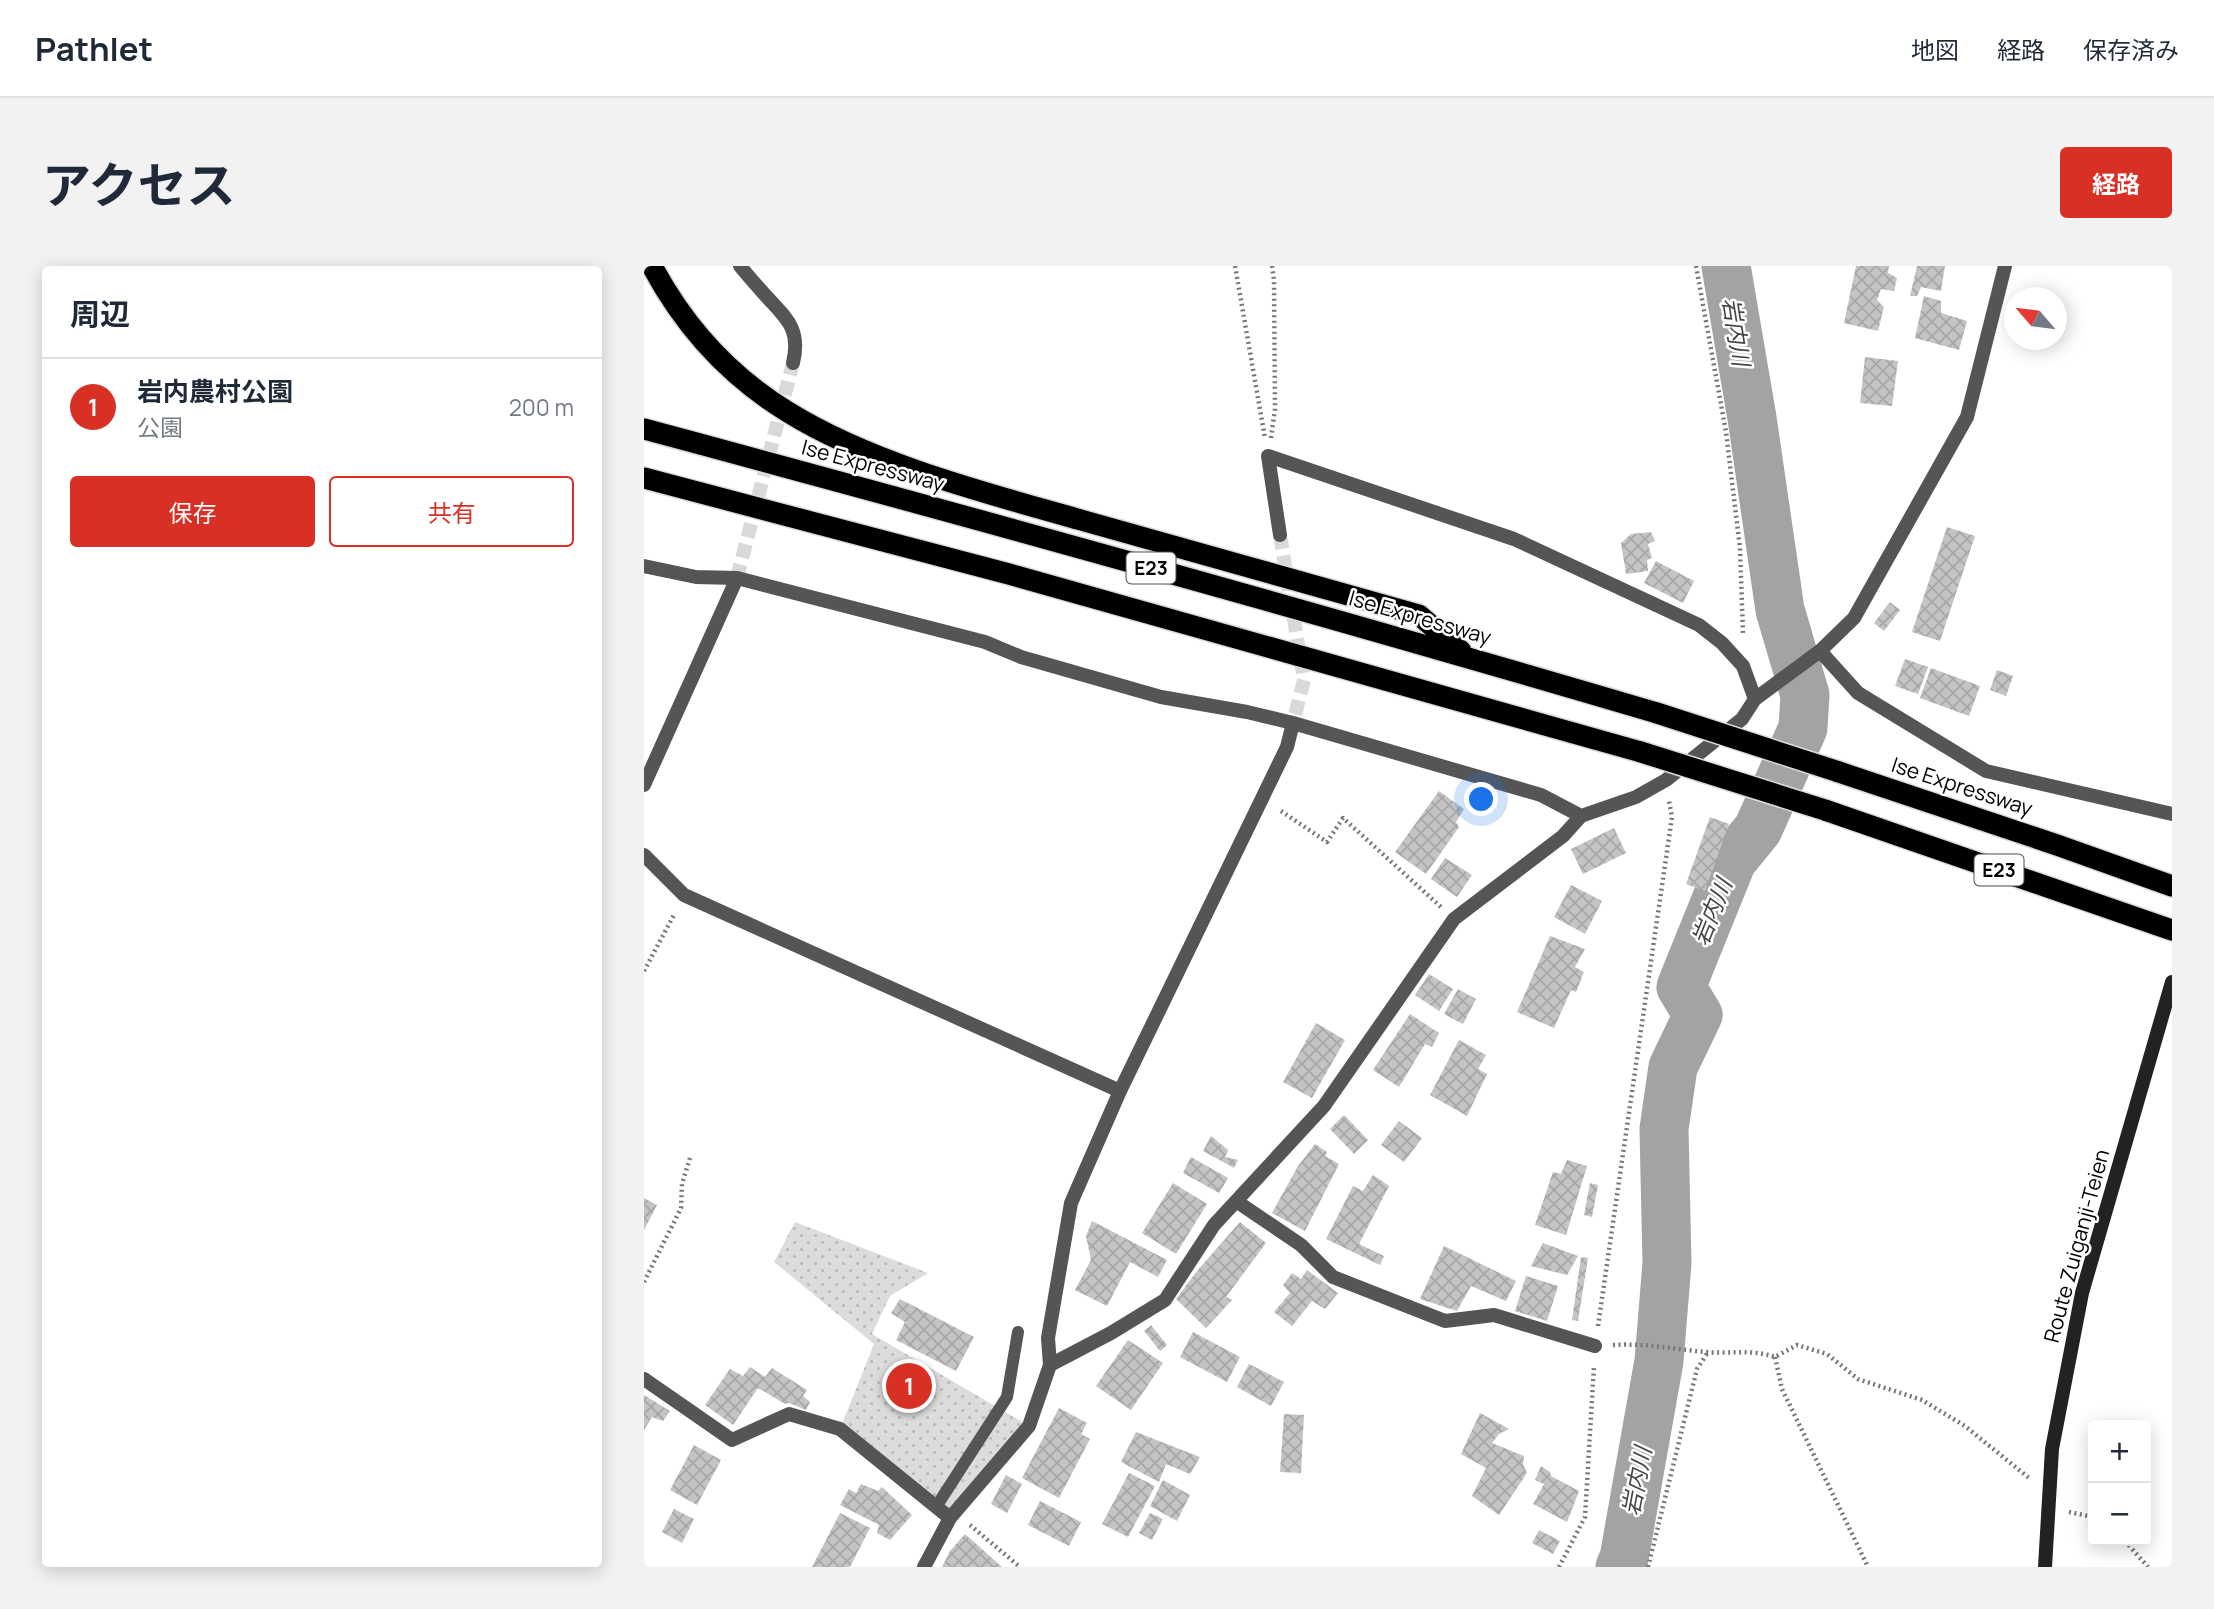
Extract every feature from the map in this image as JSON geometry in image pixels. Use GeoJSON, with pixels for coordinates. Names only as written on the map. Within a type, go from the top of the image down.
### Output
{"type":"FeatureCollection","features":[{"type":"Feature","properties":{"kind":"highway"},"geometry":{"type":"LineString","coordinates":[[652,266],[678,311],[697,335],[739,376],[790,413],[867,451],[977,491],[1419,615],[1468,657]]}},
{"type":"Feature","properties":{"kind":"highway","name":"Ise Expressway"},"geometry":{"type":"LineString","coordinates":[[644,429],[862,487],[1468,657],[1657,713],[2057,845],[2172,886]]}},
{"type":"Feature","properties":{"kind":"highway","name":"E23"},"geometry":{"type":"LineString","coordinates":[[644,478],[1009,574],[1641,752],[1825,810],[2172,930]]}},
{"type":"Feature","properties":{"kind":"highway"},"geometry":{"type":"LineString","coordinates":[[644,490],[690,489]]}},
{"type":"Feature","properties":{"kind":"main road","name":"Route Zuiganji-Teien"},"geometry":{"type":"LineString","coordinates":[[2045,1567],[2052,1449],[2082,1293],[2172,982]]}},
{"type":"Feature","properties":{"kind":"street"},"geometry":{"type":"LineString","coordinates":[[740,266],[788,320],[794,332],[796,350],[793,363]]}},
{"type":"Feature","properties":{"kind":"street"},"geometry":{"type":"LineString","coordinates":[[1050,1365],[1111,1333],[1165,1300],[1214,1225],[1324,1106],[1454,919],[1563,836],[1581,816],[1636,797],[1666,779],[1742,719],[1755,699],[1820,650],[1854,618],[1966,417],[2005,266]]}},
{"type":"Feature","properties":{"kind":"street"},"geometry":{"type":"LineString","coordinates":[[1280,535],[1268,456],[1514,539],[1699,625],[1744,666],[1755,699]]}},
{"type":"Feature","properties":{"kind":"street"},"geometry":{"type":"LineString","coordinates":[[644,565],[696,577],[737,578],[985,642],[1021,657],[1161,697],[1293,723],[1541,795],[1581,816]]}},
{"type":"Feature","properties":{"kind":"street"},"geometry":{"type":"LineString","coordinates":[[644,785],[737,578]]}},
{"type":"Feature","properties":{"kind":"street"},"geometry":{"type":"LineString","coordinates":[[1820,650],[1858,694],[1986,771],[2172,814]]}},
{"type":"Feature","properties":{"kind":"street"},"geometry":{"type":"LineString","coordinates":[[925,1567],[950,1518],[1029,1426],[1050,1365],[1048,1338],[1071,1203],[1120,1091],[1287,747],[1293,723]]}},
{"type":"Feature","properties":{"kind":"street"},"geometry":{"type":"LineString","coordinates":[[644,855],[684,895],[1120,1091]]}},
{"type":"Feature","properties":{"kind":"street"},"geometry":{"type":"LineString","coordinates":[[1236,1201],[1301,1245],[1333,1277],[1445,1321],[1494,1315],[1595,1346]]}},
{"type":"Feature","properties":{"kind":"street"},"geometry":{"type":"LineString","coordinates":[[644,1379],[732,1440],[789,1414],[840,1429],[950,1518]]}},
{"type":"Feature","properties":{"kind":"lane"},"geometry":{"type":"LineString","coordinates":[[936,1507],[1007,1397],[1018,1332]]}},
{"type":"Feature","properties":{"kind":"path"},"geometry":{"type":"LineString","coordinates":[[1235,266],[1268,456]]}},
{"type":"Feature","properties":{"kind":"path"},"geometry":{"type":"LineString","coordinates":[[1268,456],[1275,409],[1272,266]]}},
{"type":"Feature","properties":{"kind":"path"},"geometry":{"type":"LineString","coordinates":[[1696,266],[1727,432],[1740,548],[1744,666]]}},
{"type":"Feature","properties":{"kind":"path"},"geometry":{"type":"LineString","coordinates":[[1559,1567],[1585,1517],[1595,1346],[1672,817],[1666,779]]}},
{"type":"Feature","properties":{"kind":"path"},"geometry":{"type":"LineString","coordinates":[[1281,811],[1327,842],[1343,818],[1454,919]]}},
{"type":"Feature","properties":{"kind":"path"},"geometry":{"type":"LineString","coordinates":[[644,971],[684,895]]}},
{"type":"Feature","properties":{"kind":"path"},"geometry":{"type":"LineString","coordinates":[[644,1282],[681,1208],[682,1184],[690,1158]]}},
{"type":"Feature","properties":{"kind":"path"},"geometry":{"type":"LineString","coordinates":[[1595,1346],[1640,1344],[1708,1352],[1762,1352],[1775,1357],[1797,1345],[1827,1354],[1858,1379],[1922,1400],[1965,1426],[2035,1483],[2049,1505],[2088,1516]]}},
{"type":"Feature","properties":{"kind":"path"},"geometry":{"type":"LineString","coordinates":[[1648,1567],[1697,1369],[1708,1352]]}},
{"type":"Feature","properties":{"kind":"path"},"geometry":{"type":"LineString","coordinates":[[1775,1357],[1782,1389],[1868,1567]]}},
{"type":"Feature","properties":{"kind":"path"},"geometry":{"type":"LineString","coordinates":[[950,1518],[971,1525],[1020,1567]]}},
{"type":"Feature","properties":{"kind":"path"},"geometry":{"type":"LineString","coordinates":[[2129,1546],[2148,1567]]}},
{"type":"Feature","properties":{"kind":"shaded area"},"geometry":{"type":"Polygon","coordinates":[[[795,1222],[928,1273],[890,1296],[872,1334],[1029,1426],[950,1518],[840,1429],[874,1344],[774,1262],[795,1222]]]}},
{"type":"Feature","properties":{"kind":"building"},"geometry":{"type":"Polygon","coordinates":[[[1856,266],[1889,266],[1888,273],[1897,278],[1894,291],[1881,289],[1877,300],[1884,307],[1878,331],[1844,323],[1856,266]]]}},
{"type":"Feature","properties":{"kind":"building"},"geometry":{"type":"Polygon","coordinates":[[[1917,266],[1945,266],[1941,291],[1921,287],[1917,296],[1910,296],[1917,266]]]}},
{"type":"Feature","properties":{"kind":"building"},"geometry":{"type":"Polygon","coordinates":[[[1924,296],[1941,301],[1941,313],[1967,321],[1959,350],[1915,338],[1924,296]]]}},
{"type":"Feature","properties":{"kind":"building"},"geometry":{"type":"Polygon","coordinates":[[[1865,357],[1898,361],[1892,406],[1860,403],[1865,357]]]}},
{"type":"Feature","properties":{"kind":"building"},"geometry":{"type":"Polygon","coordinates":[[[1947,527],[1975,536],[1940,641],[1912,632],[1947,527]]]}},
{"type":"Feature","properties":{"kind":"building"},"geometry":{"type":"Polygon","coordinates":[[[1651,532],[1655,541],[1648,544],[1652,558],[1647,560],[1648,571],[1626,574],[1621,543],[1631,534],[1651,532]]]}},
{"type":"Feature","properties":{"kind":"building"},"geometry":{"type":"Polygon","coordinates":[[[1656,561],[1694,581],[1683,603],[1644,583],[1656,561]]]}},
{"type":"Feature","properties":{"kind":"building"},"geometry":{"type":"Polygon","coordinates":[[[1890,602],[1900,610],[1884,631],[1874,623],[1890,602]]]}},
{"type":"Feature","properties":{"kind":"building"},"geometry":{"type":"Polygon","coordinates":[[[1905,659],[1928,667],[1918,694],[1895,686],[1905,659]]]}},
{"type":"Feature","properties":{"kind":"building"},"geometry":{"type":"Polygon","coordinates":[[[1931,668],[1980,686],[1969,716],[1920,698],[1931,668]]]}},
{"type":"Feature","properties":{"kind":"building"},"geometry":{"type":"Polygon","coordinates":[[[1997,670],[2013,676],[2006,696],[1990,690],[1997,670]]]}},
{"type":"Feature","properties":{"kind":"building"},"geometry":{"type":"Polygon","coordinates":[[[1439,791],[1464,809],[1456,822],[1459,827],[1426,874],[1395,852],[1439,791]]]}},
{"type":"Feature","properties":{"kind":"building"},"geometry":{"type":"Polygon","coordinates":[[[1710,817],[1729,824],[1705,891],[1686,884],[1710,817]]]}},
{"type":"Feature","properties":{"kind":"building"},"geometry":{"type":"Polygon","coordinates":[[[1614,828],[1626,853],[1583,874],[1571,849],[1614,828]]]}},
{"type":"Feature","properties":{"kind":"building"},"geometry":{"type":"Polygon","coordinates":[[[1445,858],[1472,875],[1457,897],[1431,879],[1445,858]]]}},
{"type":"Feature","properties":{"kind":"building"},"geometry":{"type":"Polygon","coordinates":[[[1571,885],[1602,901],[1585,934],[1554,917],[1571,885]]]}},
{"type":"Feature","properties":{"kind":"building"},"geometry":{"type":"Polygon","coordinates":[[[1550,936],[1585,949],[1575,967],[1584,972],[1576,992],[1571,990],[1554,1028],[1517,1012],[1550,936]]]}},
{"type":"Feature","properties":{"kind":"building"},"geometry":{"type":"Polygon","coordinates":[[[1429,974],[1453,989],[1439,1011],[1415,995],[1429,974]]]}},
{"type":"Feature","properties":{"kind":"building"},"geometry":{"type":"Polygon","coordinates":[[[1458,989],[1476,999],[1463,1024],[1444,1014],[1458,989]]]}},
{"type":"Feature","properties":{"kind":"building"},"geometry":{"type":"Polygon","coordinates":[[[1410,1014],[1439,1033],[1432,1047],[1425,1044],[1399,1087],[1373,1070],[1410,1014]]]}},
{"type":"Feature","properties":{"kind":"building"},"geometry":{"type":"Polygon","coordinates":[[[1316,1023],[1345,1040],[1312,1098],[1283,1082],[1316,1023]]]}},
{"type":"Feature","properties":{"kind":"building"},"geometry":{"type":"Polygon","coordinates":[[[1459,1040],[1486,1055],[1478,1069],[1487,1074],[1467,1116],[1430,1095],[1459,1040]]]}},
{"type":"Feature","properties":{"kind":"building"},"geometry":{"type":"Polygon","coordinates":[[[1344,1115],[1368,1140],[1354,1154],[1330,1129],[1344,1115]]]}},
{"type":"Feature","properties":{"kind":"building"},"geometry":{"type":"Polygon","coordinates":[[[1399,1121],[1422,1138],[1404,1162],[1381,1145],[1399,1121]]]}},
{"type":"Feature","properties":{"kind":"building"},"geometry":{"type":"Polygon","coordinates":[[[1211,1136],[1228,1150],[1225,1157],[1238,1160],[1234,1168],[1203,1151],[1211,1136]]]}},
{"type":"Feature","properties":{"kind":"building"},"geometry":{"type":"Polygon","coordinates":[[[1315,1144],[1327,1152],[1325,1156],[1339,1164],[1305,1231],[1272,1213],[1298,1166],[1315,1144]]]}},
{"type":"Feature","properties":{"kind":"building"},"geometry":{"type":"Polygon","coordinates":[[[1191,1157],[1228,1178],[1219,1193],[1183,1173],[1191,1157]]]}},
{"type":"Feature","properties":{"kind":"building"},"geometry":{"type":"Polygon","coordinates":[[[1567,1160],[1587,1166],[1566,1235],[1535,1225],[1553,1172],[1561,1174],[1567,1160]]]}},
{"type":"Feature","properties":{"kind":"building"},"geometry":{"type":"Polygon","coordinates":[[[1373,1175],[1389,1186],[1359,1244],[1384,1256],[1380,1265],[1326,1239],[1353,1186],[1363,1191],[1373,1175]]]}},
{"type":"Feature","properties":{"kind":"building"},"geometry":{"type":"Polygon","coordinates":[[[1173,1183],[1207,1204],[1176,1254],[1142,1233],[1173,1183]]]}},
{"type":"Feature","properties":{"kind":"building"},"geometry":{"type":"Polygon","coordinates":[[[1590,1183],[1598,1185],[1592,1217],[1584,1215],[1590,1183]]]}},
{"type":"Feature","properties":{"kind":"building"},"geometry":{"type":"Polygon","coordinates":[[[644,1198],[657,1205],[644,1230],[644,1198]]]}},
{"type":"Feature","properties":{"kind":"building"},"geometry":{"type":"Polygon","coordinates":[[[1092,1221],[1167,1260],[1158,1277],[1130,1262],[1107,1306],[1075,1290],[1091,1260],[1086,1236],[1092,1221]]]}},
{"type":"Feature","properties":{"kind":"building"},"geometry":{"type":"Polygon","coordinates":[[[1240,1222],[1266,1243],[1226,1297],[1232,1300],[1206,1328],[1176,1299],[1240,1222]]]}},
{"type":"Feature","properties":{"kind":"building"},"geometry":{"type":"Polygon","coordinates":[[[1543,1243],[1578,1256],[1567,1275],[1531,1266],[1543,1243]]]}},
{"type":"Feature","properties":{"kind":"building"},"geometry":{"type":"Polygon","coordinates":[[[1444,1246],[1516,1281],[1506,1301],[1471,1286],[1457,1311],[1420,1299],[1444,1246]]]}},
{"type":"Feature","properties":{"kind":"building"},"geometry":{"type":"Polygon","coordinates":[[[1581,1257],[1588,1258],[1578,1321],[1572,1320],[1581,1257]]]}},
{"type":"Feature","properties":{"kind":"building"},"geometry":{"type":"Polygon","coordinates":[[[1307,1270],[1338,1293],[1325,1309],[1312,1301],[1292,1326],[1274,1312],[1290,1293],[1283,1285],[1292,1273],[1301,1279],[1307,1270]]]}},
{"type":"Feature","properties":{"kind":"building"},"geometry":{"type":"Polygon","coordinates":[[[1526,1276],[1558,1286],[1547,1321],[1515,1311],[1526,1276]]]}},
{"type":"Feature","properties":{"kind":"building"},"geometry":{"type":"Polygon","coordinates":[[[900,1299],[974,1337],[956,1371],[896,1340],[905,1322],[891,1313],[900,1299]]]}},
{"type":"Feature","properties":{"kind":"building"},"geometry":{"type":"Polygon","coordinates":[[[1151,1325],[1167,1345],[1160,1351],[1144,1331],[1151,1325]]]}},
{"type":"Feature","properties":{"kind":"building"},"geometry":{"type":"Polygon","coordinates":[[[1193,1332],[1240,1357],[1227,1382],[1180,1357],[1193,1332]]]}},
{"type":"Feature","properties":{"kind":"building"},"geometry":{"type":"Polygon","coordinates":[[[1128,1340],[1163,1363],[1131,1410],[1096,1386],[1128,1340]]]}},
{"type":"Feature","properties":{"kind":"building"},"geometry":{"type":"Polygon","coordinates":[[[1249,1364],[1284,1382],[1271,1406],[1237,1387],[1249,1364]]]}},
{"type":"Feature","properties":{"kind":"building"},"geometry":{"type":"Polygon","coordinates":[[[750,1367],[765,1377],[772,1368],[807,1390],[803,1396],[810,1402],[806,1410],[785,1404],[758,1388],[733,1425],[705,1405],[730,1369],[743,1376],[750,1367]]]}},
{"type":"Feature","properties":{"kind":"building"},"geometry":{"type":"Polygon","coordinates":[[[644,1395],[670,1411],[663,1421],[652,1417],[644,1430],[644,1395]]]}},
{"type":"Feature","properties":{"kind":"building"},"geometry":{"type":"Polygon","coordinates":[[[1059,1408],[1087,1423],[1081,1434],[1090,1439],[1059,1498],[1022,1478],[1059,1408]]]}},
{"type":"Feature","properties":{"kind":"building"},"geometry":{"type":"Polygon","coordinates":[[[1480,1413],[1509,1429],[1499,1434],[1492,1443],[1524,1456],[1523,1464],[1527,1473],[1499,1515],[1472,1496],[1486,1468],[1461,1454],[1480,1413]]]}},
{"type":"Feature","properties":{"kind":"building"},"geometry":{"type":"Polygon","coordinates":[[[1284,1414],[1304,1415],[1301,1473],[1280,1472],[1284,1414]]]}},
{"type":"Feature","properties":{"kind":"building"},"geometry":{"type":"Polygon","coordinates":[[[1136,1432],[1200,1457],[1190,1474],[1166,1464],[1159,1482],[1121,1462],[1136,1432]]]}},
{"type":"Feature","properties":{"kind":"building"},"geometry":{"type":"Polygon","coordinates":[[[694,1445],[721,1460],[697,1505],[670,1490],[694,1445]]]}},
{"type":"Feature","properties":{"kind":"building"},"geometry":{"type":"Polygon","coordinates":[[[1541,1466],[1550,1472],[1551,1476],[1579,1491],[1567,1522],[1533,1504],[1544,1484],[1535,1480],[1541,1466]]]}},
{"type":"Feature","properties":{"kind":"building"},"geometry":{"type":"Polygon","coordinates":[[[1129,1473],[1155,1486],[1128,1537],[1102,1524],[1129,1473]]]}},
{"type":"Feature","properties":{"kind":"building"},"geometry":{"type":"Polygon","coordinates":[[[1006,1475],[1022,1484],[1007,1513],[991,1504],[1006,1475]]]}},
{"type":"Feature","properties":{"kind":"building"},"geometry":{"type":"Polygon","coordinates":[[[1163,1480],[1190,1495],[1177,1521],[1150,1506],[1163,1480]]]}},
{"type":"Feature","properties":{"kind":"building"},"geometry":{"type":"Polygon","coordinates":[[[861,1484],[878,1491],[882,1487],[912,1515],[890,1540],[877,1533],[879,1525],[840,1505],[849,1489],[856,1493],[861,1484]]]}},
{"type":"Feature","properties":{"kind":"building"},"geometry":{"type":"Polygon","coordinates":[[[1040,1501],[1081,1522],[1069,1546],[1028,1525],[1040,1501]]]}},
{"type":"Feature","properties":{"kind":"building"},"geometry":{"type":"Polygon","coordinates":[[[674,1509],[694,1519],[682,1543],[662,1532],[674,1509]]]}},
{"type":"Feature","properties":{"kind":"building"},"geometry":{"type":"Polygon","coordinates":[[[840,1513],[870,1528],[850,1567],[812,1567],[840,1513]]]}},
{"type":"Feature","properties":{"kind":"building"},"geometry":{"type":"Polygon","coordinates":[[[1150,1513],[1163,1519],[1152,1540],[1139,1533],[1150,1513]]]}},
{"type":"Feature","properties":{"kind":"building"},"geometry":{"type":"Polygon","coordinates":[[[1539,1530],[1560,1541],[1553,1554],[1532,1543],[1539,1530]]]}},
{"type":"Feature","properties":{"kind":"building"},"geometry":{"type":"Polygon","coordinates":[[[965,1534],[1002,1567],[942,1567],[950,1551],[965,1534]]]}},
{"type":"Feature","properties":{"kind":"waterway","name":"岩内川"},"geometry":{"type":"LineString","coordinates":[[1620,1567],[1624,1558],[1659,1361],[1667,1263],[1664,1129],[1673,1067],[1698,1015],[1681,987],[1732,861],[1758,829],[1803,728],[1805,695],[1780,610],[1752,418],[1726,266]]}},
{"type":"Feature","properties":{"kind":"tunnel"},"geometry":{"type":"LineString","coordinates":[[737,578],[793,363]]}},
{"type":"Feature","properties":{"kind":"tunnel"},"geometry":{"type":"LineString","coordinates":[[1280,535],[1304,680],[1293,723]]}},
{"type":"Feature","properties":{"kind":"place","name":"岩内農村公園"},"geometry":{"type":"Point","coordinates":[909,1386]}}]}
